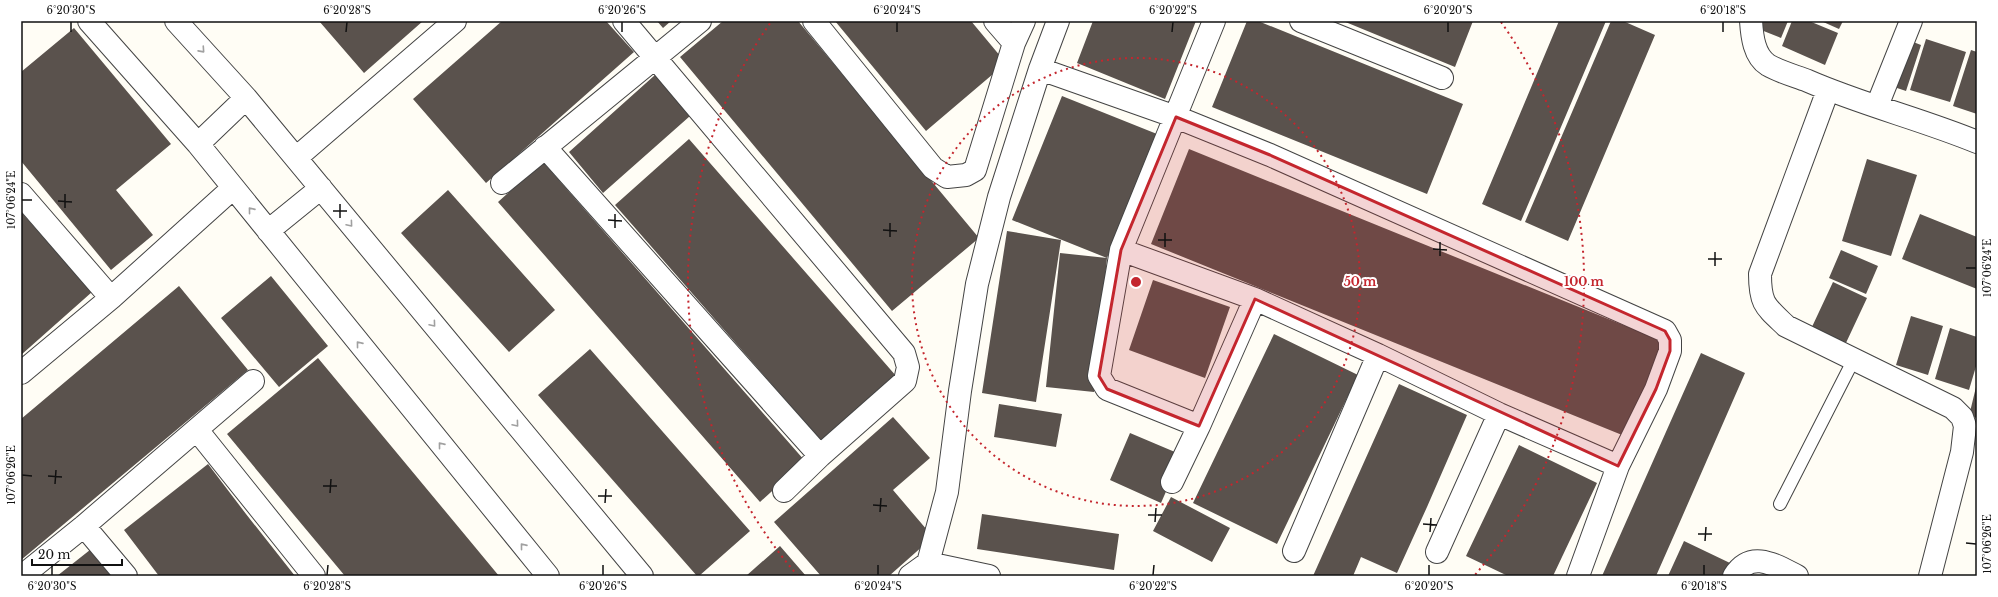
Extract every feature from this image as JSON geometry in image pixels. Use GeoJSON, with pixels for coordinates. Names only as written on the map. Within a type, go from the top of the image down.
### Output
{"type":"FeatureCollection","features":[{"type":"Feature","properties":{"kind":"street"},"geometry":{"type":"LineString","coordinates":[[89,21],[198,144],[548,576]]}},
{"type":"Feature","properties":{"kind":"street"},"geometry":{"type":"LineString","coordinates":[[176,21],[246,98],[642,576]]}},
{"type":"Feature","properties":{"kind":"street"},"geometry":{"type":"LineString","coordinates":[[296,158],[454,21]]}},
{"type":"Feature","properties":{"kind":"street"},"geometry":{"type":"LineString","coordinates":[[624,21],[904,353],[908,367],[905,381],[820,456],[784,491]]}},
{"type":"Feature","properties":{"kind":"street"},"geometry":{"type":"LineString","coordinates":[[502,183],[700,21]]}},
{"type":"Feature","properties":{"kind":"street"},"geometry":{"type":"LineString","coordinates":[[814,21],[933,168],[947,177],[966,175],[975,170],[1014,43],[1024,21]]}},
{"type":"Feature","properties":{"kind":"street"},"geometry":{"type":"LineString","coordinates":[[995,21],[1014,43]]}},
{"type":"Feature","properties":{"kind":"street"},"geometry":{"type":"LineString","coordinates":[[910,576],[928,563],[947,492],[960,391],[977,284],[999,197],[1040,68],[1058,21]]}},
{"type":"Feature","properties":{"kind":"street"},"geometry":{"type":"LineString","coordinates":[[1199,426],[1111,391],[1102,384],[1098,376],[1121,250],[1214,21]]}},
{"type":"Feature","properties":{"kind":"street"},"geometry":{"type":"LineString","coordinates":[[1301,21],[1442,78]]}},
{"type":"Feature","properties":{"kind":"street"},"geometry":{"type":"LineString","coordinates":[[1751,21],[1753,41],[1756,49],[1768,65],[1828,90],[1977,142]]}},
{"type":"Feature","properties":{"kind":"street"},"geometry":{"type":"LineString","coordinates":[[1877,106],[1910,21]]}},
{"type":"Feature","properties":{"kind":"street"},"geometry":{"type":"LineString","coordinates":[[1040,68],[1176,117],[1270,155],[1665,331],[1670,340],[1670,351],[1656,389],[1618,466],[1578,576]]}},
{"type":"Feature","properties":{"kind":"street"},"geometry":{"type":"LineString","coordinates":[[1828,90],[1760,274],[1760,294],[1766,306],[1786,326],[1953,408],[1962,417],[1965,426],[1962,452],[1930,576]]}},
{"type":"Feature","properties":{"kind":"street"},"geometry":{"type":"LineString","coordinates":[[198,144],[246,98]]}},
{"type":"Feature","properties":{"kind":"street"},"geometry":{"type":"LineString","coordinates":[[545,148],[820,456]]}},
{"type":"Feature","properties":{"kind":"street"},"geometry":{"type":"LineString","coordinates":[[21,373],[112,298],[233,188]]}},
{"type":"Feature","properties":{"kind":"street"},"geometry":{"type":"LineString","coordinates":[[268,231],[320,188]]}},
{"type":"Feature","properties":{"kind":"street"},"geometry":{"type":"LineString","coordinates":[[21,194],[112,298]]}},
{"type":"Feature","properties":{"kind":"street"},"geometry":{"type":"LineString","coordinates":[[1121,250],[1255,299],[1378,355],[1499,414],[1618,466]]}},
{"type":"Feature","properties":{"kind":"street"},"geometry":{"type":"LineString","coordinates":[[1172,482],[1199,426],[1255,299]]}},
{"type":"Feature","properties":{"kind":"street"},"geometry":{"type":"LineString","coordinates":[[1294,552],[1378,355]]}},
{"type":"Feature","properties":{"kind":"street"},"geometry":{"type":"LineString","coordinates":[[22,576],[84,526],[253,381]]}},
{"type":"Feature","properties":{"kind":"street"},"geometry":{"type":"LineString","coordinates":[[1437,552],[1499,414]]}},
{"type":"Feature","properties":{"kind":"street"},"geometry":{"type":"LineString","coordinates":[[197,430],[314,576]]}},
{"type":"Feature","properties":{"kind":"street"},"geometry":{"type":"LineString","coordinates":[[84,526],[126,576]]}},
{"type":"Feature","properties":{"kind":"street"},"geometry":{"type":"LineString","coordinates":[[1734,576],[1741,566],[1749,561],[1759,561],[1774,565],[1797,576]]}},
{"type":"Feature","properties":{"kind":"street"},"geometry":{"type":"LineString","coordinates":[[928,563],[989,576]]}},
{"type":"Feature","properties":{"kind":"lane"},"geometry":{"type":"LineString","coordinates":[[1780,504],[1854,359]]}},
{"type":"Feature","properties":{"kind":"highlighted area"},"geometry":{"type":"Polygon","coordinates":[[[1176,117],[1270,155],[1665,331],[1670,340],[1670,351],[1656,389],[1618,466],[1255,299],[1199,426],[1107,389],[1099,376],[1121,250],[1176,117]]]}},
{"type":"Feature","properties":{"kind":"building"},"geometry":{"type":"Polygon","coordinates":[[[319,21],[423,21],[364,73],[319,21]]]}},
{"type":"Feature","properties":{"kind":"building"},"geometry":{"type":"Polygon","coordinates":[[[502,21],[606,21],[634,52],[486,183],[413,99],[502,21]]]}},
{"type":"Feature","properties":{"kind":"building"},"geometry":{"type":"Polygon","coordinates":[[[657,21],[671,21],[663,28],[657,21]]]}},
{"type":"Feature","properties":{"kind":"building"},"geometry":{"type":"Polygon","coordinates":[[[723,21],[798,21],[979,238],[892,311],[680,57],[723,21]]]}},
{"type":"Feature","properties":{"kind":"building"},"geometry":{"type":"Polygon","coordinates":[[[835,21],[971,21],[1006,63],[926,131],[835,21]]]}},
{"type":"Feature","properties":{"kind":"building"},"geometry":{"type":"Polygon","coordinates":[[[1093,21],[1196,21],[1165,99],[1077,63],[1093,21]]]}},
{"type":"Feature","properties":{"kind":"building"},"geometry":{"type":"Polygon","coordinates":[[[1247,21],[1258,21],[1463,104],[1427,194],[1212,107],[1247,21]]]}},
{"type":"Feature","properties":{"kind":"building"},"geometry":{"type":"Polygon","coordinates":[[[1343,21],[1473,21],[1455,67],[1343,21]]]}},
{"type":"Feature","properties":{"kind":"building"},"geometry":{"type":"Polygon","coordinates":[[[1559,21],[1606,21],[1521,221],[1482,204],[1559,21]]]}},
{"type":"Feature","properties":{"kind":"building"},"geometry":{"type":"Polygon","coordinates":[[[1611,21],[1623,21],[1655,35],[1568,241],[1525,222],[1611,21]]]}},
{"type":"Feature","properties":{"kind":"building"},"geometry":{"type":"Polygon","coordinates":[[[1759,21],[1788,21],[1781,38],[1756,28],[1759,21]]]}},
{"type":"Feature","properties":{"kind":"building"},"geometry":{"type":"Polygon","coordinates":[[[1792,21],[1809,21],[1838,33],[1825,65],[1782,46],[1792,21]]]}},
{"type":"Feature","properties":{"kind":"building"},"geometry":{"type":"Polygon","coordinates":[[[1821,21],[1843,21],[1839,29],[1821,21]]]}},
{"type":"Feature","properties":{"kind":"building"},"geometry":{"type":"Polygon","coordinates":[[[74,28],[171,144],[116,190],[153,235],[111,270],[21,161],[21,72],[74,28]]]}},
{"type":"Feature","properties":{"kind":"building"},"geometry":{"type":"Polygon","coordinates":[[[1926,39],[1966,52],[1950,102],[1910,90],[1926,39]]]}},
{"type":"Feature","properties":{"kind":"building"},"geometry":{"type":"Polygon","coordinates":[[[1908,40],[1921,45],[1906,91],[1894,87],[1908,40]]]}},
{"type":"Feature","properties":{"kind":"building"},"geometry":{"type":"Polygon","coordinates":[[[1971,50],[1977,52],[1977,114],[1953,106],[1971,50]]]}},
{"type":"Feature","properties":{"kind":"building"},"geometry":{"type":"Polygon","coordinates":[[[655,75],[690,116],[603,193],[569,152],[655,75]]]}},
{"type":"Feature","properties":{"kind":"building"},"geometry":{"type":"Polygon","coordinates":[[[1062,96],[1157,134],[1107,258],[1012,220],[1062,96]]]}},
{"type":"Feature","properties":{"kind":"building"},"geometry":{"type":"Polygon","coordinates":[[[689,139],[897,377],[823,443],[615,205],[689,139]]]}},
{"type":"Feature","properties":{"kind":"building"},"geometry":{"type":"Polygon","coordinates":[[[1189,149],[1665,342],[1627,437],[1151,244],[1189,149]]]}},
{"type":"Feature","properties":{"kind":"building"},"geometry":{"type":"Polygon","coordinates":[[[1867,159],[1917,175],[1891,256],[1842,241],[1867,159]]]}},
{"type":"Feature","properties":{"kind":"building"},"geometry":{"type":"Polygon","coordinates":[[[543,162],[805,461],[760,502],[498,202],[543,162]]]}},
{"type":"Feature","properties":{"kind":"building"},"geometry":{"type":"Polygon","coordinates":[[[448,190],[555,310],[509,352],[401,233],[448,190]]]}},
{"type":"Feature","properties":{"kind":"building"},"geometry":{"type":"Polygon","coordinates":[[[22,213],[92,292],[21,355],[21,214],[22,213]]]}},
{"type":"Feature","properties":{"kind":"building"},"geometry":{"type":"Polygon","coordinates":[[[1920,214],[1977,237],[1977,289],[1902,259],[1920,214]]]}},
{"type":"Feature","properties":{"kind":"building"},"geometry":{"type":"Polygon","coordinates":[[[1007,231],[1061,240],[1036,402],[982,393],[1007,231]]]}},
{"type":"Feature","properties":{"kind":"building"},"geometry":{"type":"Polygon","coordinates":[[[1841,250],[1878,266],[1866,294],[1829,278],[1841,250]]]}},
{"type":"Feature","properties":{"kind":"building"},"geometry":{"type":"Polygon","coordinates":[[[1060,253],[1107,258],[1094,392],[1046,387],[1060,253]]]}},
{"type":"Feature","properties":{"kind":"building"},"geometry":{"type":"Polygon","coordinates":[[[271,276],[328,346],[279,387],[221,318],[271,276]]]}},
{"type":"Feature","properties":{"kind":"building"},"geometry":{"type":"Polygon","coordinates":[[[1153,280],[1230,307],[1205,378],[1129,350],[1153,280]]]}},
{"type":"Feature","properties":{"kind":"building"},"geometry":{"type":"Polygon","coordinates":[[[1833,282],[1867,298],[1845,345],[1811,329],[1833,282]]]}},
{"type":"Feature","properties":{"kind":"building"},"geometry":{"type":"Polygon","coordinates":[[[179,286],[248,370],[21,560],[21,419],[179,286]]]}},
{"type":"Feature","properties":{"kind":"building"},"geometry":{"type":"Polygon","coordinates":[[[1911,316],[1943,326],[1928,375],[1896,365],[1911,316]]]}},
{"type":"Feature","properties":{"kind":"building"},"geometry":{"type":"Polygon","coordinates":[[[1950,328],[1977,337],[1977,363],[1969,390],[1935,379],[1950,328]]]}},
{"type":"Feature","properties":{"kind":"building"},"geometry":{"type":"Polygon","coordinates":[[[1274,334],[1358,375],[1277,544],[1193,503],[1274,334]]]}},
{"type":"Feature","properties":{"kind":"building"},"geometry":{"type":"Polygon","coordinates":[[[590,349],[750,531],[699,576],[697,576],[538,395],[590,349]]]}},
{"type":"Feature","properties":{"kind":"building"},"geometry":{"type":"Polygon","coordinates":[[[1701,353],[1745,373],[1656,576],[1602,576],[1701,353]]]}},
{"type":"Feature","properties":{"kind":"building"},"geometry":{"type":"Polygon","coordinates":[[[318,358],[499,576],[345,576],[294,515],[227,434],[318,358]]]}},
{"type":"Feature","properties":{"kind":"building"},"geometry":{"type":"Polygon","coordinates":[[[1399,384],[1467,415],[1427,507],[1397,573],[1361,557],[1353,576],[1313,576],[1399,384]]]}},
{"type":"Feature","properties":{"kind":"building"},"geometry":{"type":"Polygon","coordinates":[[[1977,387],[1977,418],[1969,416],[1977,387]]]}},
{"type":"Feature","properties":{"kind":"building"},"geometry":{"type":"Polygon","coordinates":[[[999,404],[1062,414],[1056,447],[994,437],[999,404]]]}},
{"type":"Feature","properties":{"kind":"building"},"geometry":{"type":"Polygon","coordinates":[[[893,417],[930,458],[893,490],[933,537],[889,576],[821,576],[774,522],[893,417]]]}},
{"type":"Feature","properties":{"kind":"building"},"geometry":{"type":"Polygon","coordinates":[[[1130,433],[1182,455],[1161,503],[1110,480],[1130,433]]]}},
{"type":"Feature","properties":{"kind":"building"},"geometry":{"type":"Polygon","coordinates":[[[1519,445],[1597,483],[1553,576],[1508,576],[1466,556],[1519,445]]]}},
{"type":"Feature","properties":{"kind":"building"},"geometry":{"type":"Polygon","coordinates":[[[208,464],[295,576],[159,576],[124,530],[208,464]]]}},
{"type":"Feature","properties":{"kind":"building"},"geometry":{"type":"Polygon","coordinates":[[[1171,497],[1230,528],[1212,562],[1153,531],[1171,497]]]}},
{"type":"Feature","properties":{"kind":"building"},"geometry":{"type":"Polygon","coordinates":[[[982,514],[1119,534],[1114,570],[977,549],[982,514]]]}},
{"type":"Feature","properties":{"kind":"building"},"geometry":{"type":"Polygon","coordinates":[[[1684,541],[1730,563],[1724,576],[1668,576],[1684,541]]]}},
{"type":"Feature","properties":{"kind":"building"},"geometry":{"type":"Polygon","coordinates":[[[95,546],[119,576],[57,576],[95,546]]]}},
{"type":"Feature","properties":{"kind":"building"},"geometry":{"type":"Polygon","coordinates":[[[780,546],[806,576],[746,576],[780,546]]]}}]}
